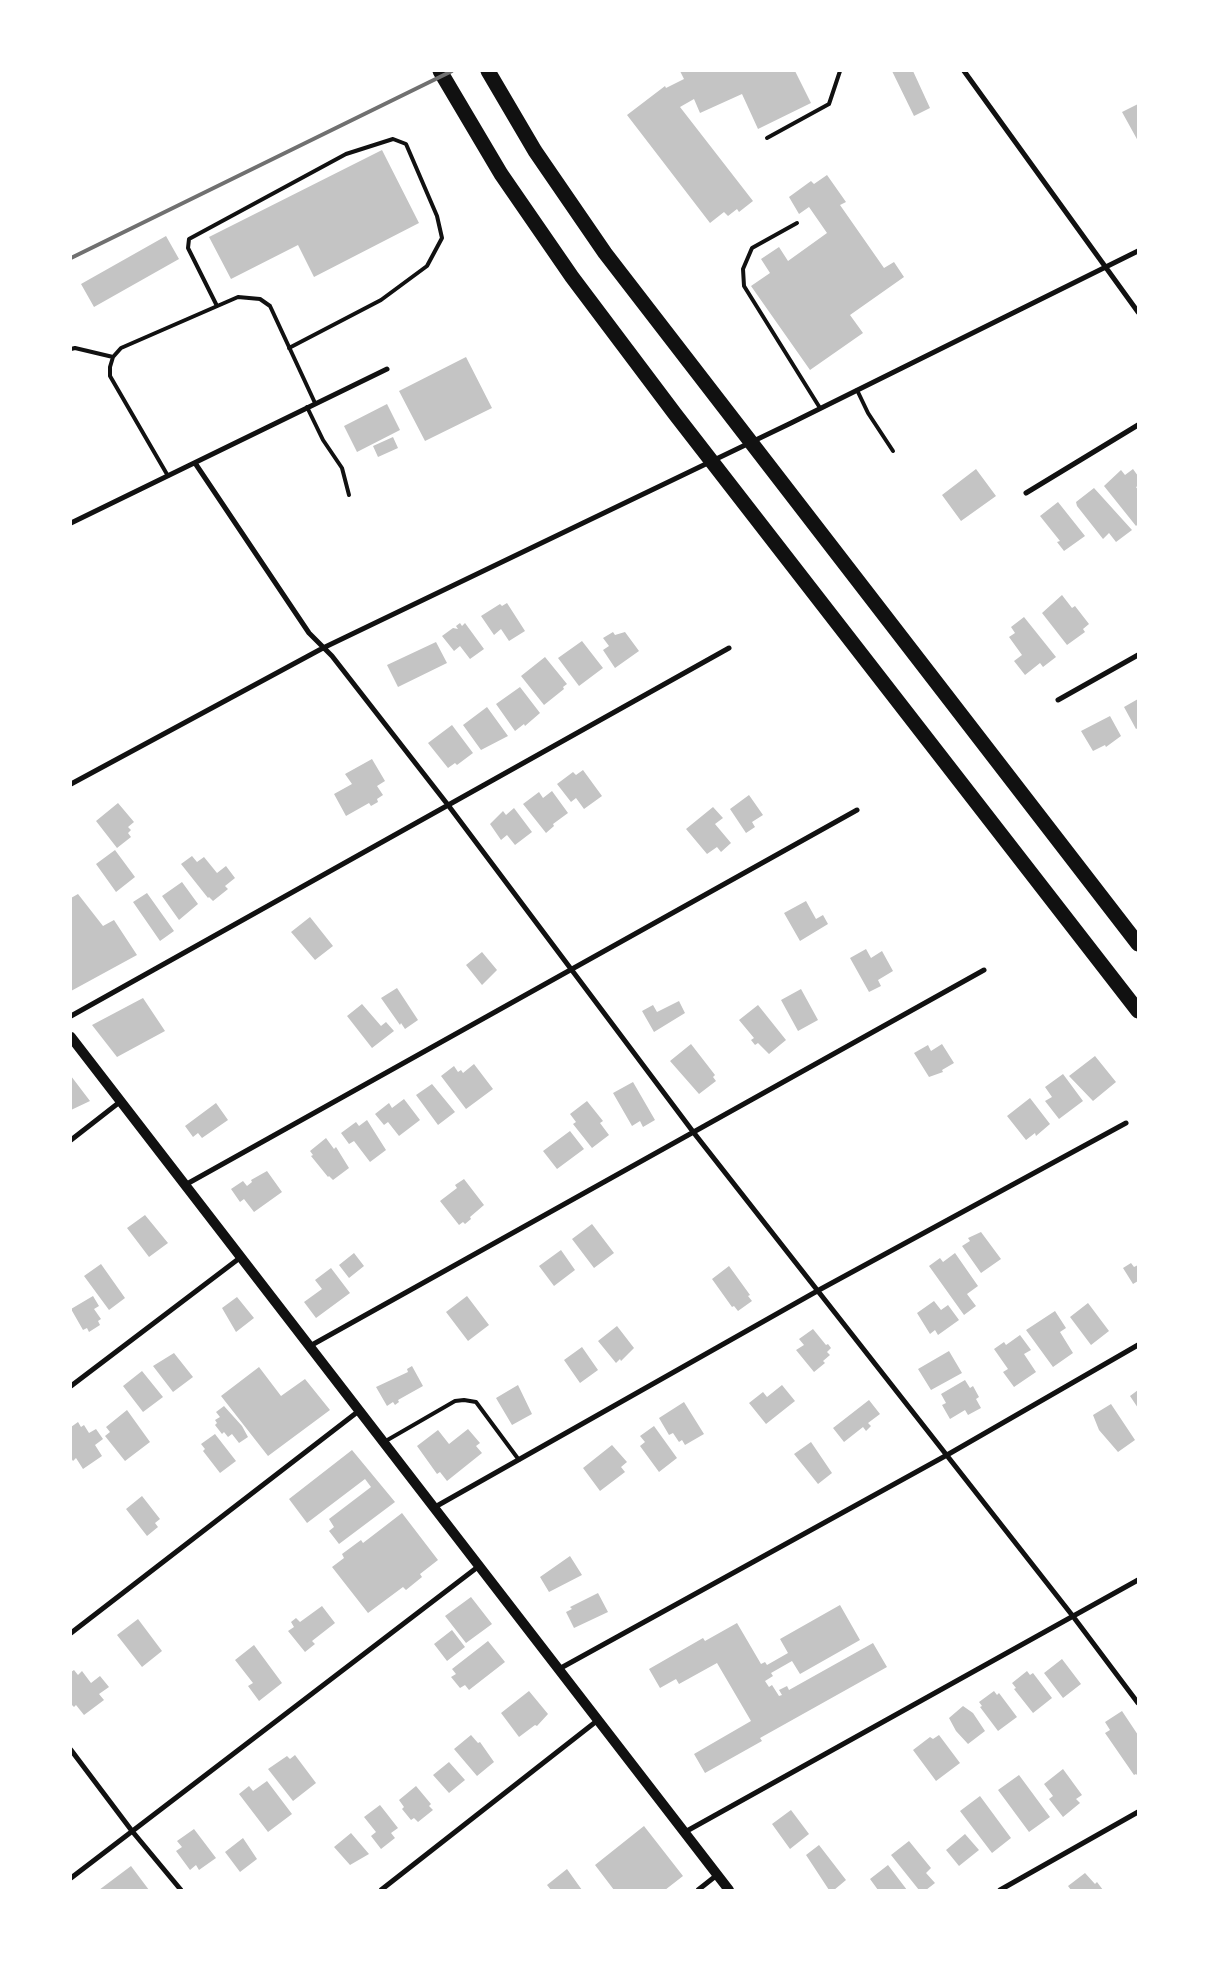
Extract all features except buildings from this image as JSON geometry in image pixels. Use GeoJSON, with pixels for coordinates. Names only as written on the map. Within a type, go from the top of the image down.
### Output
{"type":"FeatureCollection","features":[{"type":"Feature","properties":{"kind":"highway"},"geometry":{"type":"LineString","coordinates":[[440,71],[475,131],[537,228],[675,414],[754,513],[1138,1011]]}},
{"type":"Feature","properties":{"kind":"highway"},"geometry":{"type":"LineString","coordinates":[[488,71],[545,166],[605,253],[1138,944]]}},
{"type":"Feature","properties":{"kind":"main road"},"geometry":{"type":"LineString","coordinates":[[71,1037],[435,1507],[728,1890]]}},
{"type":"Feature","properties":{"kind":"street"},"geometry":{"type":"LineString","coordinates":[[964,71],[1104,268],[1138,312]]}},
{"type":"Feature","properties":{"kind":"street"},"geometry":{"type":"LineString","coordinates":[[71,784],[323,648],[857,390],[1138,251]]}},
{"type":"Feature","properties":{"kind":"street"},"geometry":{"type":"LineString","coordinates":[[71,523],[387,369]]}},
{"type":"Feature","properties":{"kind":"street"},"geometry":{"type":"LineString","coordinates":[[1026,493],[1138,425]]}},
{"type":"Feature","properties":{"kind":"street"},"geometry":{"type":"LineString","coordinates":[[195,464],[309,633],[332,656],[448,805],[694,1133],[819,1290],[1072,1615],[1138,1703]]}},
{"type":"Feature","properties":{"kind":"street"},"geometry":{"type":"LineString","coordinates":[[71,1016],[729,648]]}},
{"type":"Feature","properties":{"kind":"street"},"geometry":{"type":"LineString","coordinates":[[1058,700],[1138,655]]}},
{"type":"Feature","properties":{"kind":"street"},"geometry":{"type":"LineString","coordinates":[[185,1185],[857,810]]}},
{"type":"Feature","properties":{"kind":"street"},"geometry":{"type":"LineString","coordinates":[[310,1346],[984,970]]}},
{"type":"Feature","properties":{"kind":"street"},"geometry":{"type":"LineString","coordinates":[[71,1140],[121,1101]]}},
{"type":"Feature","properties":{"kind":"street"},"geometry":{"type":"LineString","coordinates":[[435,1507],[819,1290],[1126,1123]]}},
{"type":"Feature","properties":{"kind":"street"},"geometry":{"type":"LineString","coordinates":[[71,1386],[241,1257]]}},
{"type":"Feature","properties":{"kind":"street"},"geometry":{"type":"LineString","coordinates":[[559,1669],[947,1456],[1138,1345]]}},
{"type":"Feature","properties":{"kind":"street"},"geometry":{"type":"LineString","coordinates":[[71,1633],[360,1410]]}},
{"type":"Feature","properties":{"kind":"street"},"geometry":{"type":"LineString","coordinates":[[71,1878],[479,1566]]}},
{"type":"Feature","properties":{"kind":"street"},"geometry":{"type":"LineString","coordinates":[[685,1832],[1138,1580]]}},
{"type":"Feature","properties":{"kind":"street"},"geometry":{"type":"LineString","coordinates":[[381,1890],[598,1720]]}},
{"type":"Feature","properties":{"kind":"street"},"geometry":{"type":"LineString","coordinates":[[71,1750],[132,1831],[181,1890]]}},
{"type":"Feature","properties":{"kind":"street"},"geometry":{"type":"LineString","coordinates":[[1000,1890],[1138,1812]]}},
{"type":"Feature","properties":{"kind":"street"},"geometry":{"type":"LineString","coordinates":[[698,1890],[717,1876]]}},
{"type":"Feature","properties":{"kind":"lane"},"geometry":{"type":"LineString","coordinates":[[767,138],[829,104],[840,71]]}},
{"type":"Feature","properties":{"kind":"lane"},"geometry":{"type":"LineString","coordinates":[[217,306],[188,248],[189,239],[346,154],[393,139],[406,144],[437,216],[442,238],[427,266],[381,300],[290,348]]}},
{"type":"Feature","properties":{"kind":"lane"},"geometry":{"type":"LineString","coordinates":[[797,223],[752,248],[743,269],[744,286],[820,408]]}},
{"type":"Feature","properties":{"kind":"lane"},"geometry":{"type":"LineString","coordinates":[[168,476],[110,376],[113,357],[121,348],[238,297],[260,299],[270,306],[315,403]]}},
{"type":"Feature","properties":{"kind":"lane"},"geometry":{"type":"LineString","coordinates":[[71,349],[75,348],[113,357]]}},
{"type":"Feature","properties":{"kind":"lane"},"geometry":{"type":"LineString","coordinates":[[857,390],[868,413],[893,451]]}},
{"type":"Feature","properties":{"kind":"lane"},"geometry":{"type":"LineString","coordinates":[[307,407],[323,440],[342,468],[349,495]]}},
{"type":"Feature","properties":{"kind":"lane"},"geometry":{"type":"LineString","coordinates":[[384,1442],[455,1401],[464,1400],[476,1402],[519,1460]]}},
{"type":"Feature","properties":{"kind":"railway"},"geometry":{"type":"LineString","coordinates":[[71,258],[452,71]]}}]}
